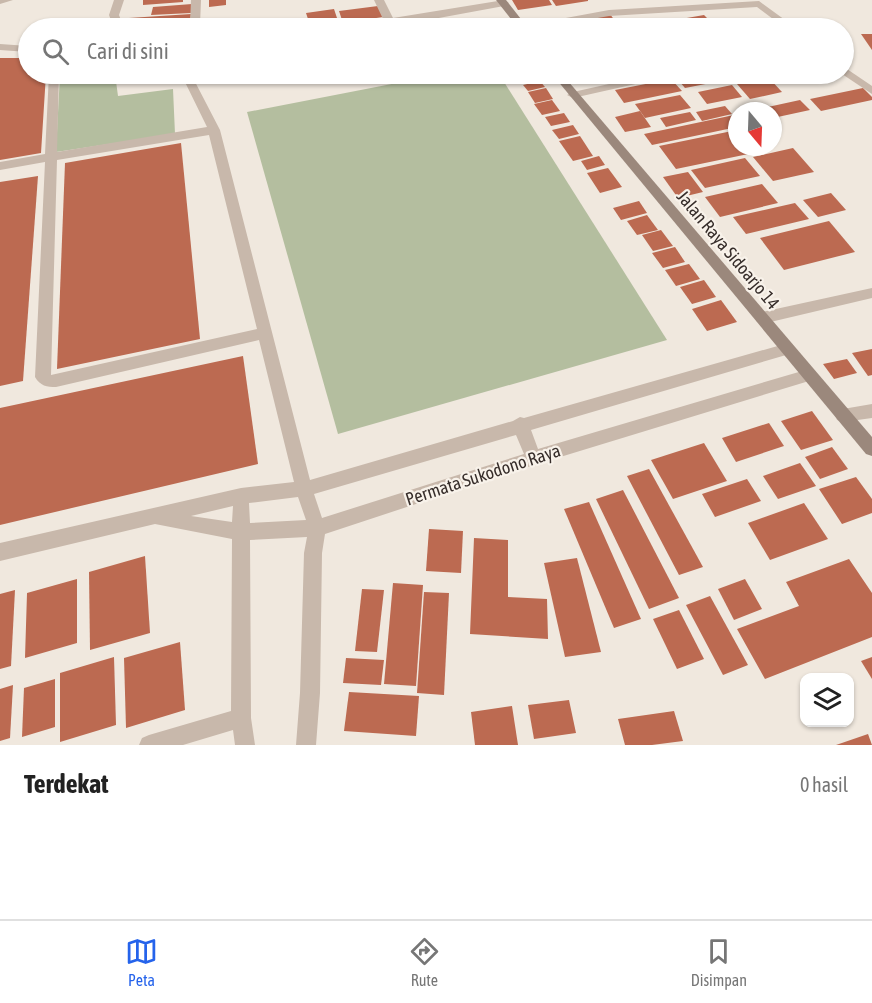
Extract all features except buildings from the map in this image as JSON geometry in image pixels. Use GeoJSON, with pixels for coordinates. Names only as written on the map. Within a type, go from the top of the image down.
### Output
{"type":"FeatureCollection","features":[{"type":"Feature","properties":{"kind":"main road"},"geometry":{"type":"LineString","coordinates":[[502,2],[515,18]]}},
{"type":"Feature","properties":{"kind":"main road","name":"Jalan Raya Sidoarjo 14"},"geometry":{"type":"LineString","coordinates":[[565,84],[872,449]]}},
{"type":"Feature","properties":{"kind":"street"},"geometry":{"type":"LineString","coordinates":[[1,0],[8,0]]}},
{"type":"Feature","properties":{"kind":"street"},"geometry":{"type":"LineString","coordinates":[[115,18],[119,0]]}},
{"type":"Feature","properties":{"kind":"street"},"geometry":{"type":"LineString","coordinates":[[195,18],[196,0]]}},
{"type":"Feature","properties":{"kind":"street"},"geometry":{"type":"LineString","coordinates":[[379,0],[388,18]]}},
{"type":"Feature","properties":{"kind":"street"},"geometry":{"type":"LineString","coordinates":[[412,18],[502,2]]}},
{"type":"Feature","properties":{"kind":"street"},"geometry":{"type":"LineString","coordinates":[[581,18],[609,13],[759,4],[778,18]]}},
{"type":"Feature","properties":{"kind":"street"},"geometry":{"type":"LineString","coordinates":[[0,47],[18,48]]}},
{"type":"Feature","properties":{"kind":"street"},"geometry":{"type":"LineString","coordinates":[[854,78],[872,91]]}},
{"type":"Feature","properties":{"kind":"street"},"geometry":{"type":"LineString","coordinates":[[53,84],[43,377],[48,381],[264,333]]}},
{"type":"Feature","properties":{"kind":"street"},"geometry":{"type":"LineString","coordinates":[[191,84],[214,130],[304,489],[317,528],[313,553],[310,693],[306,745]]}},
{"type":"Feature","properties":{"kind":"street"},"geometry":{"type":"LineString","coordinates":[[573,95],[622,84]]}},
{"type":"Feature","properties":{"kind":"street"},"geometry":{"type":"LineString","coordinates":[[0,166],[214,130]]}},
{"type":"Feature","properties":{"kind":"street"},"geometry":{"type":"LineString","coordinates":[[762,318],[872,293]]}},
{"type":"Feature","properties":{"kind":"street","name":"Permata Sukodono Raya"},"geometry":{"type":"LineString","coordinates":[[0,552],[241,496],[304,489],[520,424],[788,349]]}},
{"type":"Feature","properties":{"kind":"street","name":"Permata Sukodono Raya"},"geometry":{"type":"LineString","coordinates":[[152,518],[241,532],[317,528],[534,458],[809,375]]}},
{"type":"Feature","properties":{"kind":"street"},"geometry":{"type":"LineString","coordinates":[[843,416],[872,411]]}},
{"type":"Feature","properties":{"kind":"street"},"geometry":{"type":"LineString","coordinates":[[520,424],[534,458]]}},
{"type":"Feature","properties":{"kind":"street"},"geometry":{"type":"LineString","coordinates":[[241,496],[241,718],[244,745]]}},
{"type":"Feature","properties":{"kind":"street"},"geometry":{"type":"LineString","coordinates":[[149,745],[241,718]]}},
{"type":"Feature","properties":{"kind":"green space"},"geometry":{"type":"Polygon","coordinates":[[[59,84],[116,84],[118,96],[173,89],[175,134],[56,152],[59,84]]]}},
{"type":"Feature","properties":{"kind":"green space"},"geometry":{"type":"Polygon","coordinates":[[[391,84],[505,84],[667,340],[338,434],[247,112],[391,84]]]}}]}
